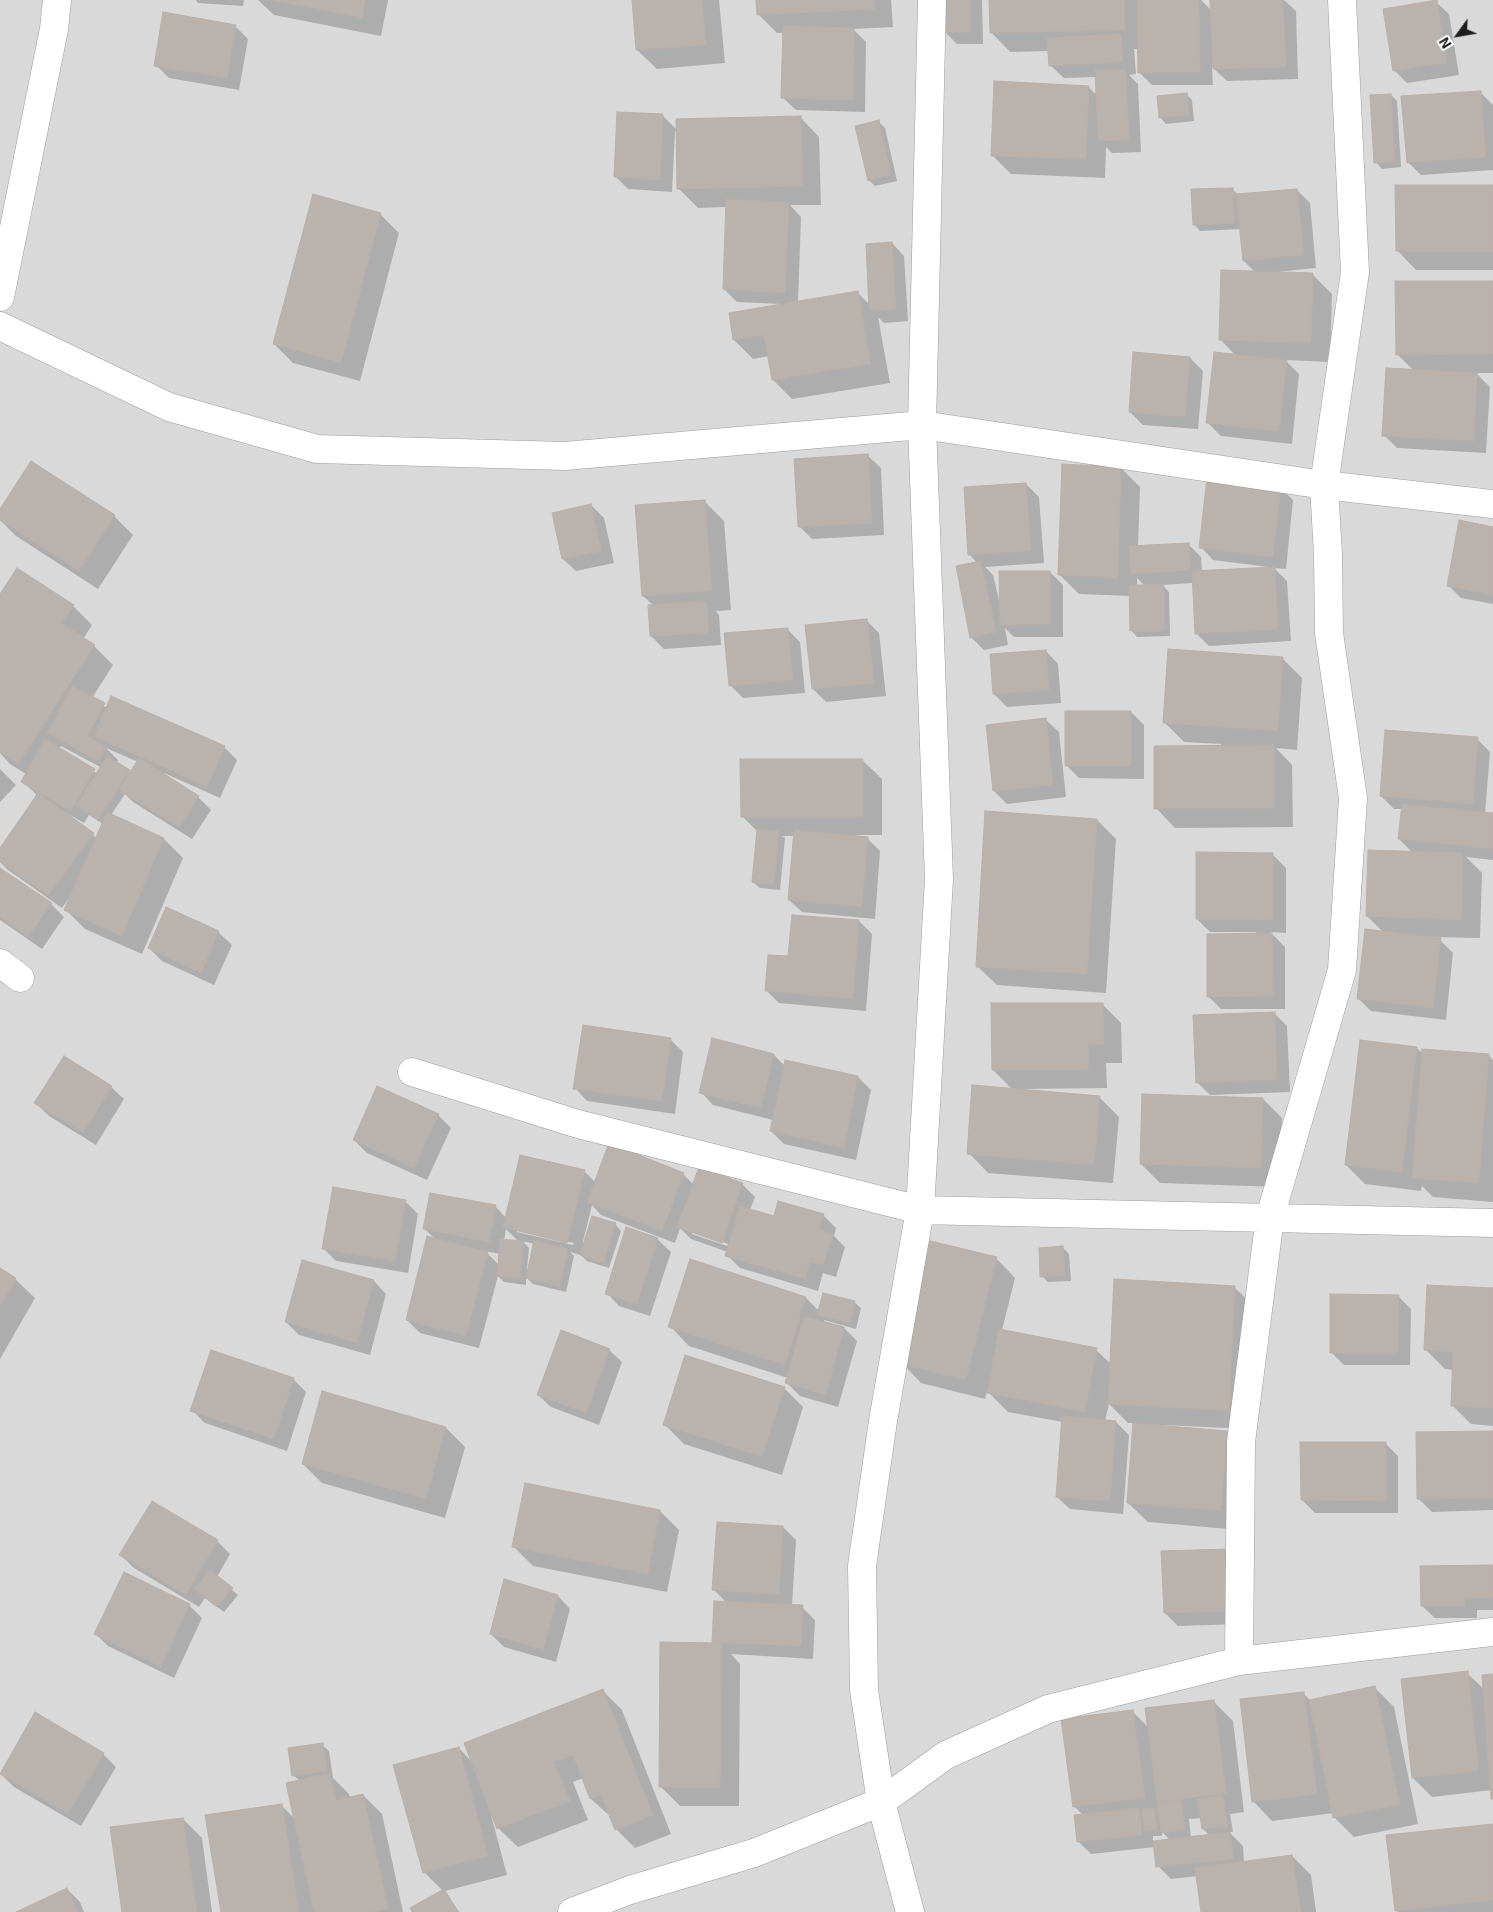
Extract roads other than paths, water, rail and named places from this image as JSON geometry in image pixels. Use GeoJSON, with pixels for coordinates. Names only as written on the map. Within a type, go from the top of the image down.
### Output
{"type":"FeatureCollection","features":[{"type":"Feature","properties":{"kind":"street"},"geometry":{"type":"LineString","coordinates":[[0,297],[58,0]]}},
{"type":"Feature","properties":{"kind":"street"},"geometry":{"type":"LineString","coordinates":[[910,1912],[881,1802],[864,1690],[862,1566],[883,1421],[920,1210],[939,879],[922,425],[932,0]]}},
{"type":"Feature","properties":{"kind":"street"},"geometry":{"type":"LineString","coordinates":[[1239,1661],[1242,1442],[1270,1217],[1342,970],[1353,798],[1329,633],[1328,555],[1324,485],[1355,272],[1342,0]]}},
{"type":"Feature","properties":{"kind":"street"},"geometry":{"type":"LineString","coordinates":[[0,326],[169,407],[317,449],[565,456],[922,425],[1324,485],[1493,504]]}},
{"type":"Feature","properties":{"kind":"street"},"geometry":{"type":"LineString","coordinates":[[412,1072],[578,1124],[920,1210],[1493,1223]]}},
{"type":"Feature","properties":{"kind":"street"},"geometry":{"type":"LineString","coordinates":[[572,1912],[630,1890],[754,1853],[881,1802],[946,1755],[1048,1709],[1239,1661],[1493,1632]]}}]}
